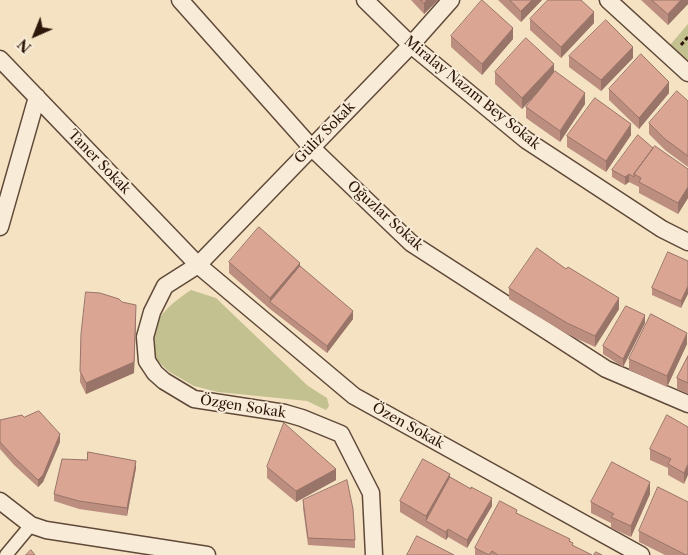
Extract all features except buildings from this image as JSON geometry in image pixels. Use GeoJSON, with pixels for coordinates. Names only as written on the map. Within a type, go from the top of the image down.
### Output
{"type":"FeatureCollection","features":[{"type":"Feature","properties":{"kind":"street","name":"Oğuzlar Sokak"},"geometry":{"type":"LineString","coordinates":[[180,0],[311,147],[411,243],[606,369],[688,404]]}},
{"type":"Feature","properties":{"kind":"street","name":"Miralay Nazım Bey Sokak"},"geometry":{"type":"LineString","coordinates":[[365,0],[411,45],[526,140],[662,229],[688,242]]}},
{"type":"Feature","properties":{"kind":"street","name":"Güliz Sokak"},"geometry":{"type":"LineString","coordinates":[[198,265],[411,45],[451,0]]}},
{"type":"Feature","properties":{"kind":"street"},"geometry":{"type":"LineString","coordinates":[[608,0],[688,73]]}},
{"type":"Feature","properties":{"kind":"street","name":"Taner Sokak"},"geometry":{"type":"LineString","coordinates":[[0,59],[198,265]]}},
{"type":"Feature","properties":{"kind":"street"},"geometry":{"type":"LineString","coordinates":[[0,227],[37,97]]}},
{"type":"Feature","properties":{"kind":"street","name":"Özgen Sokak"},"geometry":{"type":"LineString","coordinates":[[198,265],[165,286],[152,312],[145,337],[147,361],[155,373],[164,381],[194,399],[285,413],[341,434],[371,493],[374,555]]}},
{"type":"Feature","properties":{"kind":"street","name":"Özen Sokak"},"geometry":{"type":"LineString","coordinates":[[198,265],[354,396],[641,555]]}},
{"type":"Feature","properties":{"kind":"street"},"geometry":{"type":"LineString","coordinates":[[0,501],[31,525],[46,530],[207,555]]}},
{"type":"Feature","properties":{"kind":"street"},"geometry":{"type":"LineString","coordinates":[[6,555],[31,525]]}},
{"type":"Feature","properties":{"kind":"shaded area"},"geometry":{"type":"Polygon","coordinates":[[[688,24],[688,60],[670,45],[688,24]]]}},
{"type":"Feature","properties":{"kind":"shaded area"},"geometry":{"type":"Polygon","coordinates":[[[191,290],[216,298],[308,386],[327,398],[329,406],[326,410],[307,401],[218,392],[194,386],[168,371],[153,356],[155,328],[167,309],[191,290]]]}}]}
